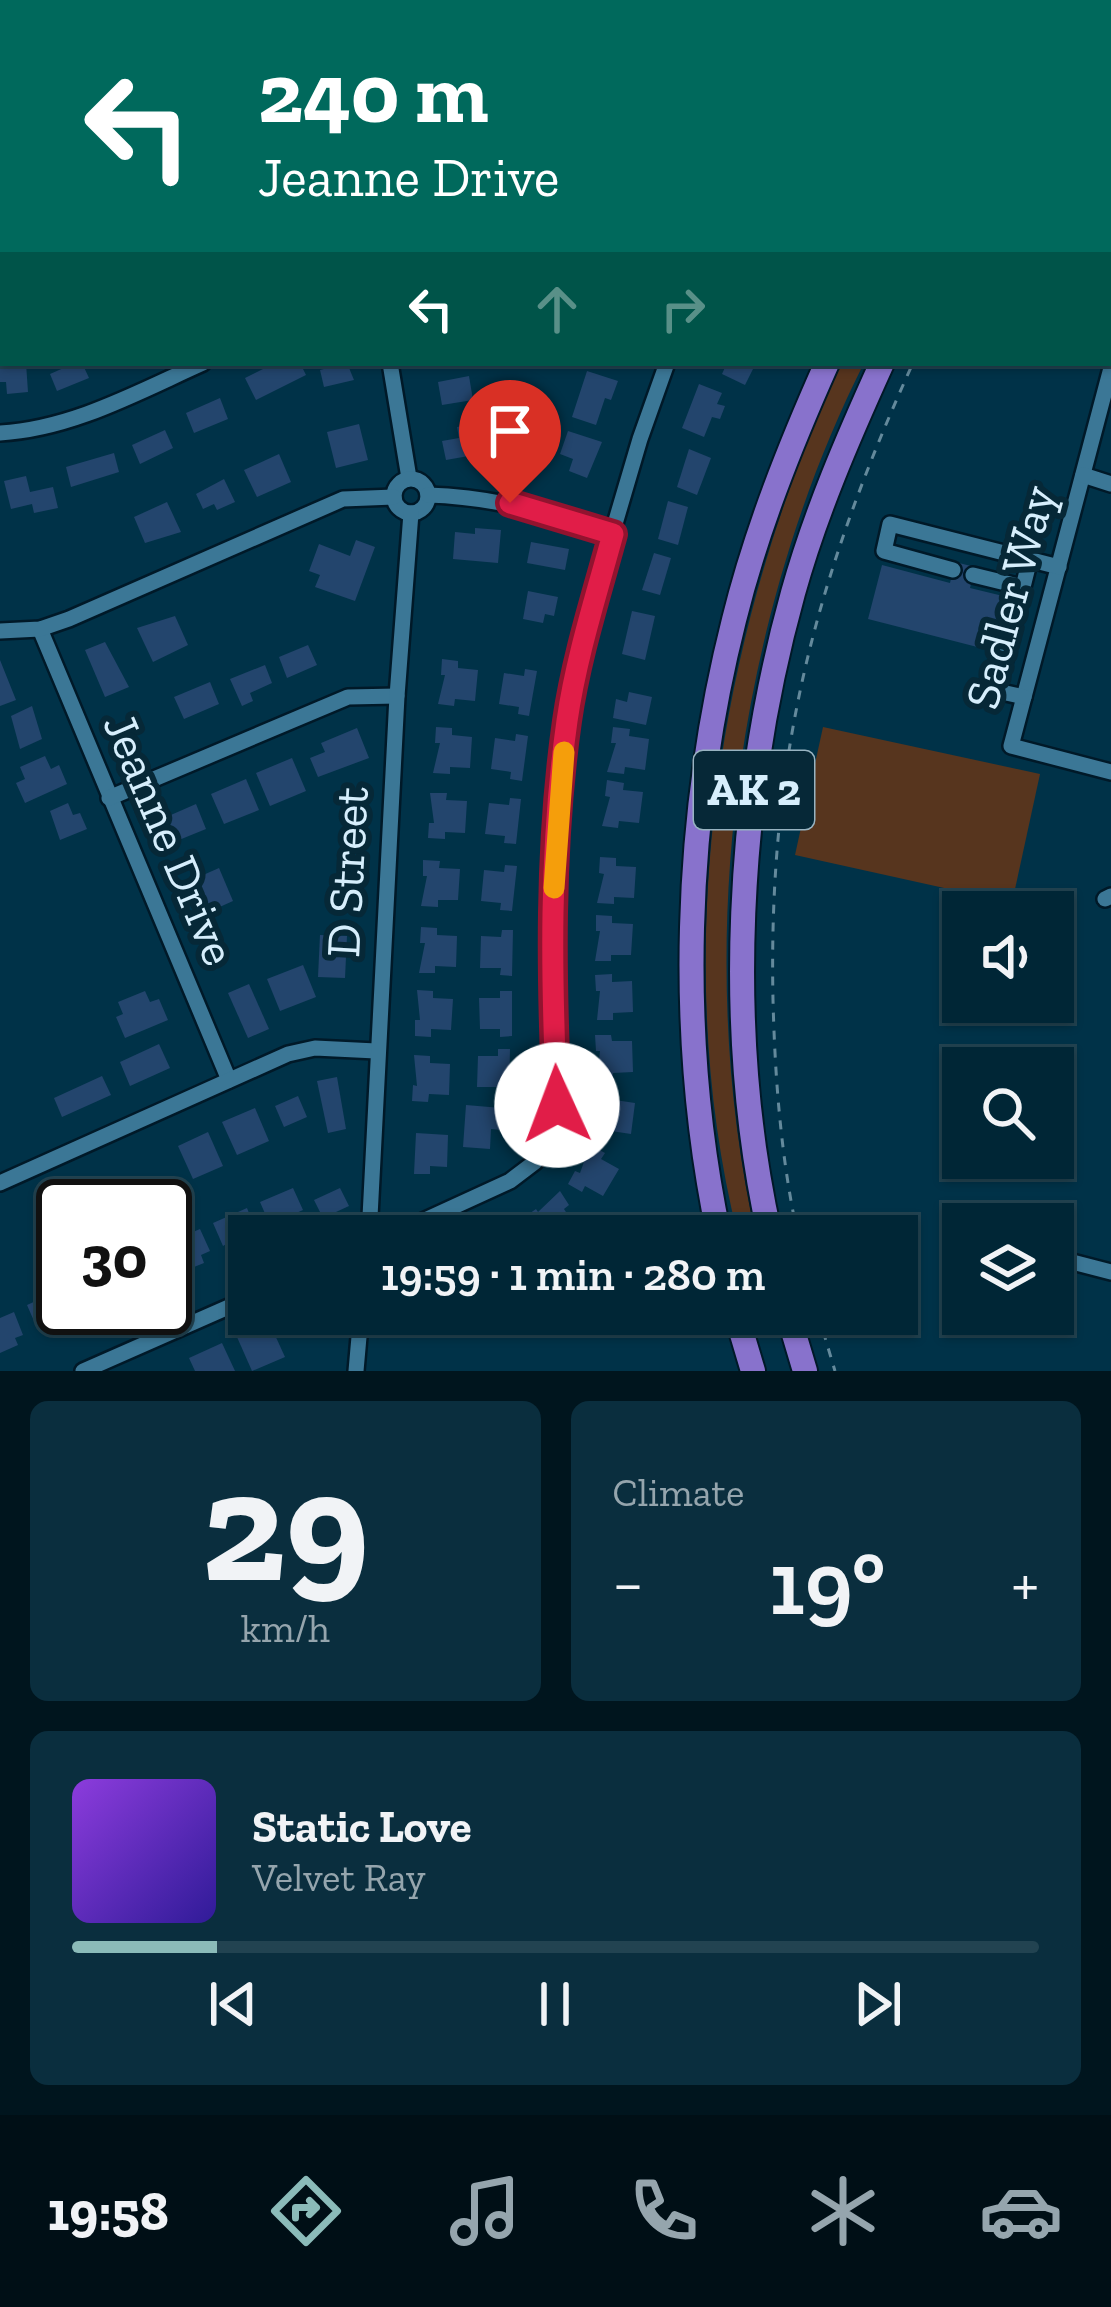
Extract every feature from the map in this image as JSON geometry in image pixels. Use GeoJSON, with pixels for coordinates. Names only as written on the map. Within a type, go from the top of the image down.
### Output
{"type":"FeatureCollection","features":[{"type":"Feature","properties":{"kind":"highway","name":"AK 2"},"geometry":{"type":"LineString","coordinates":[[716,1215],[703,1138],[694,1029],[692,965],[702,796],[734,620],[766,512],[826,366]]}},
{"type":"Feature","properties":{"kind":"highway","name":"AK 2"},"geometry":{"type":"LineString","coordinates":[[766,1215],[755,1147],[744,1002],[743,913],[752,802],[769,696],[793,595],[840,460],[881,366]]}},
{"type":"Feature","properties":{"kind":"highway"},"geometry":{"type":"LineString","coordinates":[[742,1335],[753,1371]]}},
{"type":"Feature","properties":{"kind":"highway"},"geometry":{"type":"LineString","coordinates":[[795,1335],[806,1371]]}},
{"type":"Feature","properties":{"kind":"street"},"geometry":{"type":"LineString","coordinates":[[0,434],[67,422],[195,366]]}},
{"type":"Feature","properties":{"kind":"street"},"geometry":{"type":"LineString","coordinates":[[390,366],[409,478]]}},
{"type":"Feature","properties":{"kind":"street"},"geometry":{"type":"LineString","coordinates":[[436,1215],[510,1181],[535,1162],[553,1132],[557,1105],[552,925],[567,721],[613,534],[667,366]]}},
{"type":"Feature","properties":{"kind":"street","name":"Sadler Way"},"geometry":{"type":"LineString","coordinates":[[1111,368],[1011,746],[1111,772]]}},
{"type":"Feature","properties":{"kind":"street"},"geometry":{"type":"LineString","coordinates":[[1083,475],[1111,484]]}},
{"type":"Feature","properties":{"kind":"street"},"geometry":{"type":"LineString","coordinates":[[409,478],[420,481],[428,495],[421,510],[411,513],[400,509],[394,497],[398,483],[409,478]]}},
{"type":"Feature","properties":{"kind":"street"},"geometry":{"type":"LineString","coordinates":[[428,495],[478,496],[613,534]]}},
{"type":"Feature","properties":{"kind":"street"},"geometry":{"type":"LineString","coordinates":[[0,631],[40,629],[343,499],[394,497]]}},
{"type":"Feature","properties":{"kind":"street","name":"D Street"},"geometry":{"type":"LineString","coordinates":[[370,1215],[411,513]]}},
{"type":"Feature","properties":{"kind":"street"},"geometry":{"type":"LineString","coordinates":[[953,570],[884,551],[890,524],[1059,566]]}},
{"type":"Feature","properties":{"kind":"street"},"geometry":{"type":"LineString","coordinates":[[1024,698],[997,691],[1030,560]]}},
{"type":"Feature","properties":{"kind":"street"},"geometry":{"type":"LineString","coordinates":[[973,575],[1022,587]]}},
{"type":"Feature","properties":{"kind":"street","name":"Jeanne Drive"},"geometry":{"type":"LineString","coordinates":[[40,629],[229,1080]]}},
{"type":"Feature","properties":{"kind":"street"},"geometry":{"type":"LineString","coordinates":[[109,798],[348,697],[397,696]]}},
{"type":"Feature","properties":{"kind":"street"},"geometry":{"type":"LineString","coordinates":[[0,1183],[288,1054],[315,1048],[376,1051]]}},
{"type":"Feature","properties":{"kind":"street"},"geometry":{"type":"LineString","coordinates":[[1074,1263],[1111,1273]]}},
{"type":"Feature","properties":{"kind":"street"},"geometry":{"type":"LineString","coordinates":[[83,1371],[228,1307]]}},
{"type":"Feature","properties":{"kind":"street"},"geometry":{"type":"LineString","coordinates":[[356,1371],[359,1335]]}},
{"type":"Feature","properties":{"kind":"path"},"geometry":{"type":"LineString","coordinates":[[794,1215],[784,1160],[773,1011],[772,895],[786,751],[832,565],[859,487],[912,366]]}},
{"type":"Feature","properties":{"kind":"path"},"geometry":{"type":"LineString","coordinates":[[824,1335],[835,1371]]}},
{"type":"Feature","properties":{"kind":"shaded area"},"geometry":{"type":"Polygon","coordinates":[[[841,366],[863,366],[819,463],[783,569],[756,678],[737,790],[728,904],[728,1017],[737,1128],[752,1215],[734,1215],[717,1128],[707,1017],[707,904],[717,791],[736,679],[763,569],[799,464],[841,366]]]}},
{"type":"Feature","properties":{"kind":"shaded area"},"geometry":{"type":"Polygon","coordinates":[[[823,727],[1040,774],[1015,891],[958,891],[795,855],[823,727]]]}},
{"type":"Feature","properties":{"kind":"building"},"geometry":{"type":"Polygon","coordinates":[[[0,366],[26,366],[28,392],[7,394],[6,382],[0,382],[0,366]]]}},
{"type":"Feature","properties":{"kind":"building"},"geometry":{"type":"Polygon","coordinates":[[[83,366],[89,378],[57,391],[50,374],[83,366]]]}},
{"type":"Feature","properties":{"kind":"building"},"geometry":{"type":"Polygon","coordinates":[[[269,366],[302,366],[306,375],[256,400],[245,378],[269,366]]]}},
{"type":"Feature","properties":{"kind":"building"},"geometry":{"type":"Polygon","coordinates":[[[348,366],[354,380],[324,387],[320,370],[348,366]]]}},
{"type":"Feature","properties":{"kind":"building"},"geometry":{"type":"Polygon","coordinates":[[[726,366],[754,366],[745,385],[722,374],[726,366]]]}},
{"type":"Feature","properties":{"kind":"building"},"geometry":{"type":"Polygon","coordinates":[[[587,371],[618,381],[611,400],[605,398],[596,425],[572,417],[587,371]]]}},
{"type":"Feature","properties":{"kind":"building"},"geometry":{"type":"Polygon","coordinates":[[[469,376],[473,400],[442,405],[438,382],[469,376]]]}},
{"type":"Feature","properties":{"kind":"building"},"geometry":{"type":"Polygon","coordinates":[[[699,384],[722,393],[717,404],[725,406],[720,419],[712,417],[704,437],[682,428],[699,384]]]}},
{"type":"Feature","properties":{"kind":"building"},"geometry":{"type":"Polygon","coordinates":[[[220,398],[228,419],[194,433],[186,413],[220,398]]]}},
{"type":"Feature","properties":{"kind":"building"},"geometry":{"type":"Polygon","coordinates":[[[359,424],[368,460],[336,468],[327,432],[359,424]]]}},
{"type":"Feature","properties":{"kind":"building"},"geometry":{"type":"Polygon","coordinates":[[[474,424],[480,454],[446,460],[442,441],[459,438],[457,427],[474,424]]]}},
{"type":"Feature","properties":{"kind":"building"},"geometry":{"type":"Polygon","coordinates":[[[503,429],[540,437],[535,461],[498,453],[503,429]]]}},
{"type":"Feature","properties":{"kind":"building"},"geometry":{"type":"Polygon","coordinates":[[[165,430],[173,448],[140,464],[132,445],[165,430]]]}},
{"type":"Feature","properties":{"kind":"building"},"geometry":{"type":"Polygon","coordinates":[[[568,431],[602,442],[587,478],[569,471],[573,459],[560,454],[568,431]]]}},
{"type":"Feature","properties":{"kind":"building"},"geometry":{"type":"Polygon","coordinates":[[[689,449],[711,458],[697,495],[677,487],[689,449]]]}},
{"type":"Feature","properties":{"kind":"building"},"geometry":{"type":"Polygon","coordinates":[[[114,453],[119,472],[71,487],[66,467],[114,453]]]}},
{"type":"Feature","properties":{"kind":"building"},"geometry":{"type":"Polygon","coordinates":[[[279,454],[291,482],[257,497],[244,470],[279,454]]]}},
{"type":"Feature","properties":{"kind":"building"},"geometry":{"type":"Polygon","coordinates":[[[26,476],[30,492],[53,487],[58,508],[34,513],[32,504],[11,509],[4,481],[26,476]]]}},
{"type":"Feature","properties":{"kind":"building"},"geometry":{"type":"Polygon","coordinates":[[[224,479],[235,502],[217,510],[214,504],[203,509],[196,494],[224,479]]]}},
{"type":"Feature","properties":{"kind":"building"},"geometry":{"type":"Polygon","coordinates":[[[668,501],[688,507],[678,545],[658,539],[668,501]]]}},
{"type":"Feature","properties":{"kind":"building"},"geometry":{"type":"Polygon","coordinates":[[[167,502],[181,532],[145,543],[134,517],[167,502]]]}},
{"type":"Feature","properties":{"kind":"building"},"geometry":{"type":"Polygon","coordinates":[[[475,528],[501,530],[498,563],[453,559],[455,532],[475,534],[475,528]]]}},
{"type":"Feature","properties":{"kind":"building"},"geometry":{"type":"Polygon","coordinates":[[[356,540],[375,547],[355,601],[315,587],[320,575],[309,571],[319,544],[350,556],[356,540]]]}},
{"type":"Feature","properties":{"kind":"building"},"geometry":{"type":"Polygon","coordinates":[[[531,542],[569,549],[565,570],[527,563],[531,542]]]}},
{"type":"Feature","properties":{"kind":"building"},"geometry":{"type":"Polygon","coordinates":[[[654,553],[671,558],[660,595],[642,590],[654,553]]]}},
{"type":"Feature","properties":{"kind":"building"},"geometry":{"type":"Polygon","coordinates":[[[955,562],[975,567],[970,588],[1003,596],[989,650],[868,619],[882,565],[950,583],[955,562]]]}},
{"type":"Feature","properties":{"kind":"building"},"geometry":{"type":"Polygon","coordinates":[[[528,591],[558,597],[554,616],[545,614],[543,623],[523,619],[528,591]]]}},
{"type":"Feature","properties":{"kind":"building"},"geometry":{"type":"Polygon","coordinates":[[[632,611],[655,616],[645,660],[622,654],[632,611]]]}},
{"type":"Feature","properties":{"kind":"building"},"geometry":{"type":"Polygon","coordinates":[[[175,616],[188,645],[153,662],[137,628],[175,616]]]}},
{"type":"Feature","properties":{"kind":"building"},"geometry":{"type":"Polygon","coordinates":[[[105,642],[129,687],[105,697],[85,650],[105,642]]]}},
{"type":"Feature","properties":{"kind":"building"},"geometry":{"type":"Polygon","coordinates":[[[308,645],[317,665],[287,678],[279,657],[308,645]]]}},
{"type":"Feature","properties":{"kind":"building"},"geometry":{"type":"Polygon","coordinates":[[[442,659],[458,661],[458,668],[478,670],[475,701],[455,699],[454,706],[438,704],[445,675],[441,675],[442,659]]]}},
{"type":"Feature","properties":{"kind":"building"},"geometry":{"type":"Polygon","coordinates":[[[0,660],[16,700],[0,706],[0,660]]]}},
{"type":"Feature","properties":{"kind":"building"},"geometry":{"type":"Polygon","coordinates":[[[265,665],[272,683],[250,693],[253,701],[242,706],[230,679],[265,665]]]}},
{"type":"Feature","properties":{"kind":"building"},"geometry":{"type":"Polygon","coordinates":[[[525,669],[537,671],[529,716],[518,714],[519,707],[499,704],[504,673],[524,676],[525,669]]]}},
{"type":"Feature","properties":{"kind":"building"},"geometry":{"type":"Polygon","coordinates":[[[210,682],[219,704],[184,719],[174,697],[210,682]]]}},
{"type":"Feature","properties":{"kind":"building"},"geometry":{"type":"Polygon","coordinates":[[[629,692],[652,697],[646,725],[613,718],[616,699],[627,702],[629,692]]]}},
{"type":"Feature","properties":{"kind":"building"},"geometry":{"type":"Polygon","coordinates":[[[32,706],[42,739],[20,749],[11,716],[32,706]]]}},
{"type":"Feature","properties":{"kind":"building"},"geometry":{"type":"Polygon","coordinates":[[[436,727],[472,737],[470,768],[450,767],[450,774],[433,773],[440,743],[435,743],[436,727]]]}},
{"type":"Feature","properties":{"kind":"building"},"geometry":{"type":"Polygon","coordinates":[[[613,727],[649,739],[645,770],[625,767],[624,774],[607,772],[616,743],[611,743],[613,727]]]}},
{"type":"Feature","properties":{"kind":"building"},"geometry":{"type":"Polygon","coordinates":[[[357,728],[369,758],[318,777],[310,758],[325,752],[321,743],[357,728]]]}},
{"type":"Feature","properties":{"kind":"building"},"geometry":{"type":"Polygon","coordinates":[[[516,734],[528,736],[522,781],[510,779],[511,772],[491,769],[495,738],[515,741],[516,734]]]}},
{"type":"Feature","properties":{"kind":"building"},"geometry":{"type":"Polygon","coordinates":[[[45,756],[51,769],[59,765],[67,784],[25,803],[16,783],[25,779],[20,767],[45,756]]]}},
{"type":"Feature","properties":{"kind":"building"},"geometry":{"type":"Polygon","coordinates":[[[292,758],[306,791],[270,806],[256,773],[292,758]]]}},
{"type":"Feature","properties":{"kind":"building"},"geometry":{"type":"Polygon","coordinates":[[[246,779],[259,810],[224,824],[211,794],[246,779]]]}},
{"type":"Feature","properties":{"kind":"building"},"geometry":{"type":"Polygon","coordinates":[[[607,780],[624,783],[623,790],[643,792],[639,823],[619,821],[618,828],[602,826],[610,797],[605,796],[607,780]]]}},
{"type":"Feature","properties":{"kind":"building"},"geometry":{"type":"Polygon","coordinates":[[[430,793],[467,801],[465,833],[445,832],[445,839],[428,838],[429,823],[434,823],[430,793]]]}},
{"type":"Feature","properties":{"kind":"building"},"geometry":{"type":"Polygon","coordinates":[[[510,798],[521,799],[516,844],[504,843],[505,836],[485,834],[489,803],[509,805],[510,798]]]}},
{"type":"Feature","properties":{"kind":"building"},"geometry":{"type":"Polygon","coordinates":[[[68,803],[73,815],[80,813],[87,829],[60,840],[50,811],[68,803]]]}},
{"type":"Feature","properties":{"kind":"building"},"geometry":{"type":"Polygon","coordinates":[[[196,804],[206,829],[174,842],[164,818],[196,804]]]}},
{"type":"Feature","properties":{"kind":"building"},"geometry":{"type":"Polygon","coordinates":[[[600,857],[616,858],[616,866],[636,867],[634,898],[614,897],[614,904],[597,903],[604,874],[599,873],[600,857]]]}},
{"type":"Feature","properties":{"kind":"building"},"geometry":{"type":"Polygon","coordinates":[[[423,860],[440,861],[439,868],[460,869],[458,900],[438,900],[438,907],[421,906],[427,876],[423,876],[423,860]]]}},
{"type":"Feature","properties":{"kind":"building"},"geometry":{"type":"Polygon","coordinates":[[[505,865],[517,866],[512,911],[500,910],[501,903],[481,901],[484,870],[504,872],[505,865]]]}},
{"type":"Feature","properties":{"kind":"building"},"geometry":{"type":"Polygon","coordinates":[[[219,868],[233,901],[204,914],[185,883],[219,868]]]}},
{"type":"Feature","properties":{"kind":"building"},"geometry":{"type":"Polygon","coordinates":[[[596,915],[612,916],[612,923],[633,924],[631,955],[595,961],[600,931],[596,931],[596,915]]]}},
{"type":"Feature","properties":{"kind":"building"},"geometry":{"type":"Polygon","coordinates":[[[421,927],[437,928],[437,935],[457,936],[456,967],[435,966],[435,973],[419,973],[425,943],[420,943],[421,927]]]}},
{"type":"Feature","properties":{"kind":"building"},"geometry":{"type":"Polygon","coordinates":[[[502,930],[513,930],[512,976],[500,975],[501,968],[480,968],[481,936],[501,937],[502,930]]]}},
{"type":"Feature","properties":{"kind":"building"},"geometry":{"type":"Polygon","coordinates":[[[320,935],[347,936],[345,978],[318,977],[320,935]]]}},
{"type":"Feature","properties":{"kind":"building"},"geometry":{"type":"Polygon","coordinates":[[[303,965],[316,997],[280,1011],[267,979],[303,965]]]}},
{"type":"Feature","properties":{"kind":"building"},"geometry":{"type":"Polygon","coordinates":[[[612,974],[612,982],[632,981],[633,1012],[597,1020],[600,991],[596,991],[595,975],[612,974]]]}},
{"type":"Feature","properties":{"kind":"building"},"geometry":{"type":"Polygon","coordinates":[[[249,984],[269,1029],[248,1038],[228,993],[249,984]]]}},
{"type":"Feature","properties":{"kind":"building"},"geometry":{"type":"Polygon","coordinates":[[[417,990],[433,991],[433,998],[453,999],[451,1030],[431,1029],[431,1037],[415,1036],[415,1020],[420,1020],[417,990]]]}},
{"type":"Feature","properties":{"kind":"building"},"geometry":{"type":"Polygon","coordinates":[[[145,991],[150,1002],[159,999],[168,1020],[125,1038],[116,1017],[123,1014],[118,1002],[145,991]]]}},
{"type":"Feature","properties":{"kind":"building"},"geometry":{"type":"Polygon","coordinates":[[[500,991],[512,991],[512,1036],[500,1037],[500,1029],[480,1029],[479,998],[500,998],[500,991]]]}},
{"type":"Feature","properties":{"kind":"building"},"geometry":{"type":"Polygon","coordinates":[[[595,1035],[632,1041],[633,1072],[613,1073],[613,1080],[597,1081],[600,1051],[596,1051],[595,1035]]]}},
{"type":"Feature","properties":{"kind":"building"},"geometry":{"type":"Polygon","coordinates":[[[159,1044],[170,1068],[130,1086],[120,1062],[159,1044]]]}},
{"type":"Feature","properties":{"kind":"building"},"geometry":{"type":"Polygon","coordinates":[[[498,1049],[510,1049],[509,1095],[497,1095],[497,1087],[477,1087],[478,1056],[498,1056],[498,1049]]]}},
{"type":"Feature","properties":{"kind":"building"},"geometry":{"type":"Polygon","coordinates":[[[414,1055],[430,1056],[430,1063],[450,1064],[449,1095],[429,1094],[428,1102],[412,1101],[413,1085],[417,1086],[414,1055]]]}},
{"type":"Feature","properties":{"kind":"building"},"geometry":{"type":"Polygon","coordinates":[[[102,1076],[111,1095],[62,1117],[54,1098],[102,1076]]]}},
{"type":"Feature","properties":{"kind":"building"},"geometry":{"type":"Polygon","coordinates":[[[337,1077],[346,1129],[328,1133],[317,1081],[337,1077]]]}},
{"type":"Feature","properties":{"kind":"building"},"geometry":{"type":"Polygon","coordinates":[[[600,1090],[616,1093],[615,1100],[635,1103],[631,1134],[593,1135],[602,1107],[598,1106],[600,1090]]]}},
{"type":"Feature","properties":{"kind":"building"},"geometry":{"type":"Polygon","coordinates":[[[298,1096],[307,1117],[284,1127],[275,1106],[298,1096]]]}},
{"type":"Feature","properties":{"kind":"building"},"geometry":{"type":"Polygon","coordinates":[[[466,1105],[514,1109],[512,1131],[491,1129],[490,1149],[463,1147],[466,1105]]]}},
{"type":"Feature","properties":{"kind":"building"},"geometry":{"type":"Polygon","coordinates":[[[255,1108],[269,1141],[237,1155],[222,1122],[255,1108]]]}},
{"type":"Feature","properties":{"kind":"building"},"geometry":{"type":"Polygon","coordinates":[[[208,1132],[223,1166],[193,1179],[178,1146],[208,1132]]]}},
{"type":"Feature","properties":{"kind":"building"},"geometry":{"type":"Polygon","coordinates":[[[416,1133],[448,1135],[447,1167],[430,1166],[430,1174],[414,1174],[416,1133]]]}},
{"type":"Feature","properties":{"kind":"building"},"geometry":{"type":"Polygon","coordinates":[[[590,1145],[605,1153],[601,1159],[619,1169],[603,1196],[585,1186],[582,1192],[568,1184],[575,1171],[580,1173],[590,1145]]]}},
{"type":"Feature","properties":{"kind":"building"},"geometry":{"type":"Polygon","coordinates":[[[293,1188],[303,1210],[294,1215],[266,1215],[260,1202],[293,1188]]]}},
{"type":"Feature","properties":{"kind":"building"},"geometry":{"type":"Polygon","coordinates":[[[340,1188],[349,1206],[322,1215],[314,1200],[340,1188]]]}},
{"type":"Feature","properties":{"kind":"building"},"geometry":{"type":"Polygon","coordinates":[[[560,1191],[569,1205],[564,1209],[568,1215],[527,1215],[538,1212],[560,1191]]]}},
{"type":"Feature","properties":{"kind":"building"},"geometry":{"type":"Polygon","coordinates":[[[228,1216],[228,1243],[223,1246],[213,1223],[228,1216]]]}},
{"type":"Feature","properties":{"kind":"building"},"geometry":{"type":"Polygon","coordinates":[[[200,1229],[210,1251],[201,1255],[204,1263],[192,1268],[192,1232],[200,1229]]]}},
{"type":"Feature","properties":{"kind":"building"},"geometry":{"type":"Polygon","coordinates":[[[36,1301],[36,1326],[27,1305],[36,1301]]]}},
{"type":"Feature","properties":{"kind":"building"},"geometry":{"type":"Polygon","coordinates":[[[14,1312],[23,1335],[15,1338],[18,1345],[0,1353],[0,1318],[14,1312]]]}},
{"type":"Feature","properties":{"kind":"building"},"geometry":{"type":"Polygon","coordinates":[[[275,1335],[285,1357],[252,1371],[237,1337],[275,1335]]]}},
{"type":"Feature","properties":{"kind":"building"},"geometry":{"type":"Polygon","coordinates":[[[222,1343],[235,1371],[195,1371],[189,1358],[222,1343]]]}},
{"type":"Feature","properties":{"kind":"slow traffic"},"geometry":{"type":"LineString","coordinates":[[554,888],[564,752]]}},
{"type":"Feature","properties":{"kind":"route"},"geometry":{"type":"LineString","coordinates":[[510,503],[613,534],[567,721],[551,964],[557,1105]]}}]}
